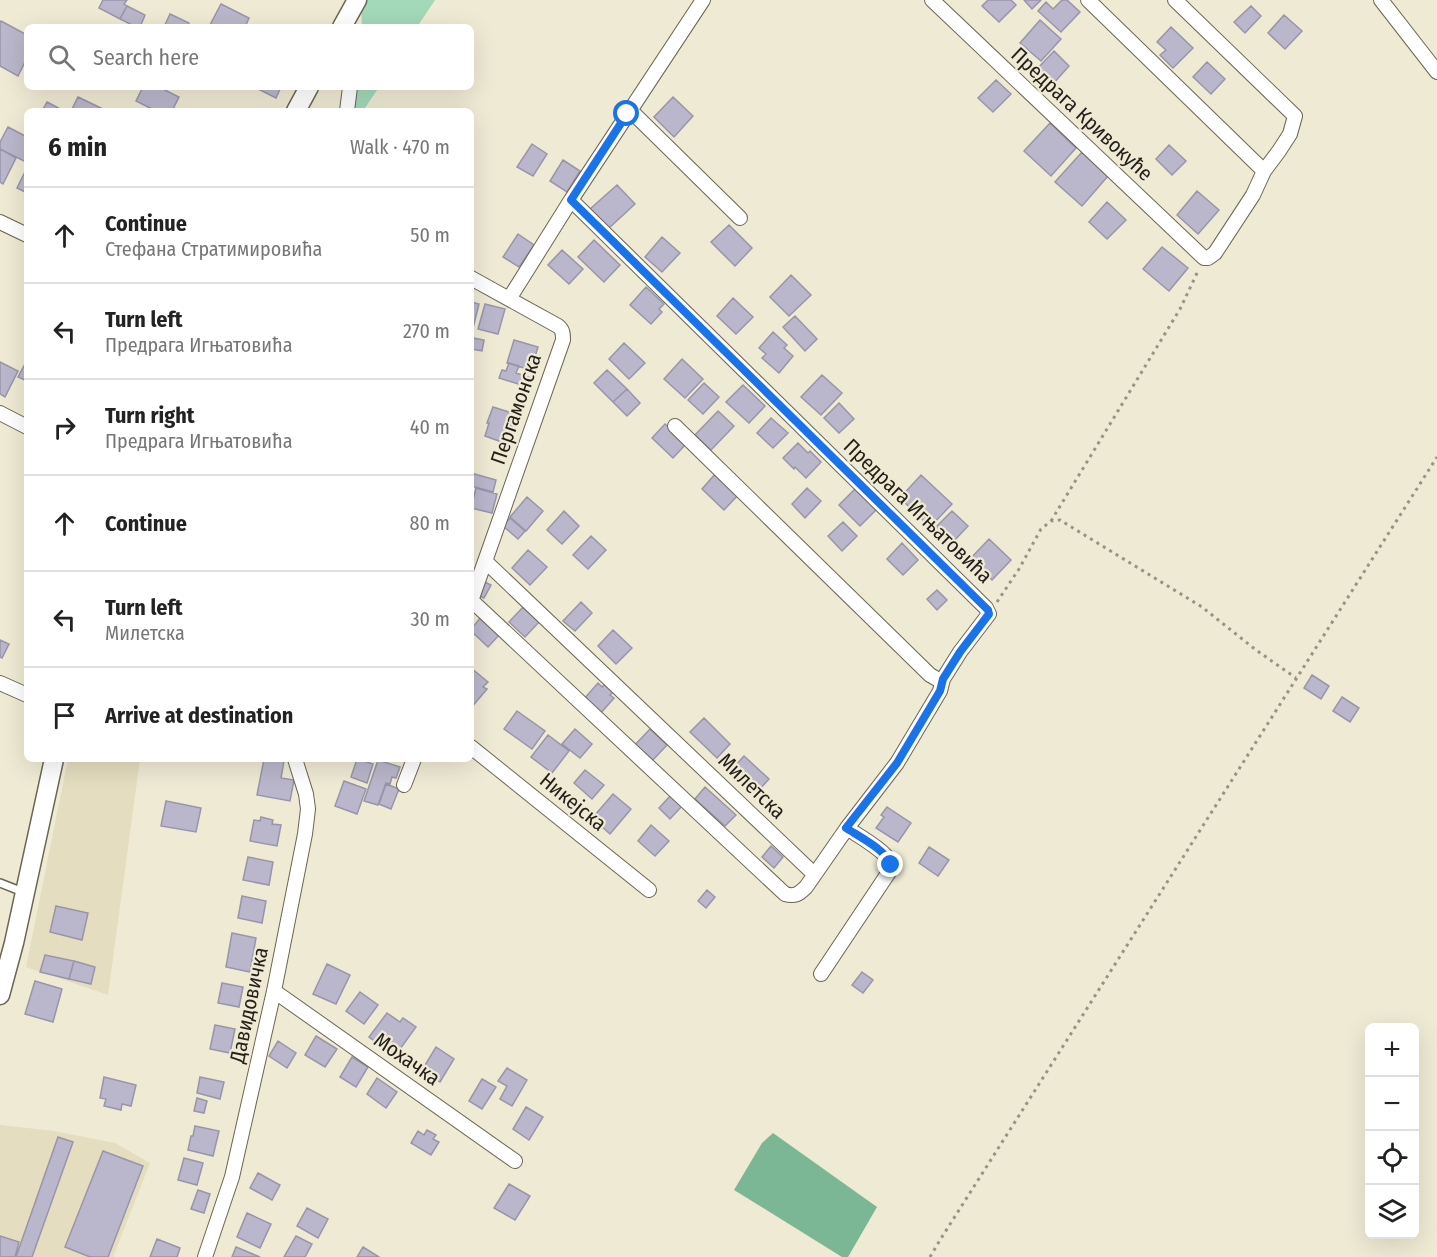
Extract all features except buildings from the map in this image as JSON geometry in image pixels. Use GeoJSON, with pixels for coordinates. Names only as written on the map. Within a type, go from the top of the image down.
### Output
{"type":"FeatureCollection","features":[{"type":"Feature","properties":{"kind":"street"},"geometry":{"type":"LineString","coordinates":[[345,24],[357,0]]}},
{"type":"Feature","properties":{"kind":"street"},"geometry":{"type":"LineString","coordinates":[[509,299],[571,200],[703,0]]}},
{"type":"Feature","properties":{"kind":"street","name":"Предрага Кривокуће"},"geometry":{"type":"LineString","coordinates":[[932,0],[1204,258]]}},
{"type":"Feature","properties":{"kind":"street"},"geometry":{"type":"LineString","coordinates":[[1088,0],[1264,171]]}},
{"type":"Feature","properties":{"kind":"street"},"geometry":{"type":"LineString","coordinates":[[1175,0],[1295,116],[1290,134],[1264,171],[1253,195],[1215,253],[1204,258]]}},
{"type":"Feature","properties":{"kind":"street"},"geometry":{"type":"LineString","coordinates":[[1381,0],[1437,72]]}},
{"type":"Feature","properties":{"kind":"street"},"geometry":{"type":"LineString","coordinates":[[298,108],[307,90]]}},
{"type":"Feature","properties":{"kind":"street"},"geometry":{"type":"LineString","coordinates":[[347,108],[350,90]]}},
{"type":"Feature","properties":{"kind":"street"},"geometry":{"type":"LineString","coordinates":[[630,110],[740,218]]}},
{"type":"Feature","properties":{"kind":"street","name":"Предрага Игњатовића"},"geometry":{"type":"LineString","coordinates":[[571,200],[986,608],[989,614],[943,679],[940,691],[897,763],[846,828]]}},
{"type":"Feature","properties":{"kind":"street"},"geometry":{"type":"LineString","coordinates":[[0,222],[24,234]]}},
{"type":"Feature","properties":{"kind":"street","name":"Пергамонска"},"geometry":{"type":"LineString","coordinates":[[474,280],[558,326],[562,329],[563,339],[474,592]]}},
{"type":"Feature","properties":{"kind":"street"},"geometry":{"type":"LineString","coordinates":[[0,413],[24,425]]}},
{"type":"Feature","properties":{"kind":"street"},"geometry":{"type":"LineString","coordinates":[[675,426],[930,675],[943,679]]}},
{"type":"Feature","properties":{"kind":"street","name":"Милетска"},"geometry":{"type":"LineString","coordinates":[[485,561],[814,873]]}},
{"type":"Feature","properties":{"kind":"street"},"geometry":{"type":"LineString","coordinates":[[474,604],[785,894],[792,896],[800,893],[806,887],[846,828],[889,859],[890,872],[821,974]]}},
{"type":"Feature","properties":{"kind":"street"},"geometry":{"type":"LineString","coordinates":[[0,683],[24,694]]}},
{"type":"Feature","properties":{"kind":"street","name":"Никејска"},"geometry":{"type":"LineString","coordinates":[[474,749],[649,890]]}},
{"type":"Feature","properties":{"kind":"street"},"geometry":{"type":"LineString","coordinates":[[0,994],[14,943],[53,762]]}},
{"type":"Feature","properties":{"kind":"street","name":"Давидовичка"},"geometry":{"type":"LineString","coordinates":[[205,1257],[232,1177],[300,864],[308,809],[296,762]]}},
{"type":"Feature","properties":{"kind":"street"},"geometry":{"type":"LineString","coordinates":[[404,785],[413,762]]}},
{"type":"Feature","properties":{"kind":"street","name":"Мохачка"},"geometry":{"type":"LineString","coordinates":[[274,991],[515,1161]]}},
{"type":"Feature","properties":{"kind":"lane"},"geometry":{"type":"LineString","coordinates":[[0,883],[25,893]]}},
{"type":"Feature","properties":{"kind":"path"},"geometry":{"type":"LineString","coordinates":[[989,614],[1019,569],[1041,529],[1051,521],[1180,309],[1204,258]]}},
{"type":"Feature","properties":{"kind":"path"},"geometry":{"type":"LineString","coordinates":[[930,1257],[1437,457]]}},
{"type":"Feature","properties":{"kind":"path"},"geometry":{"type":"LineString","coordinates":[[1051,521],[1060,520],[1076,529],[1202,607],[1296,678]]}},
{"type":"Feature","properties":{"kind":"shaded area"},"geometry":{"type":"Polygon","coordinates":[[[67,762],[140,762],[108,995],[26,967],[67,762]]]}},
{"type":"Feature","properties":{"kind":"shaded area"},"geometry":{"type":"Polygon","coordinates":[[[0,1125],[54,1131],[115,1143],[150,1163],[113,1257],[0,1257],[0,1125]]]}},
{"type":"Feature","properties":{"kind":"green space"},"geometry":{"type":"Polygon","coordinates":[[[366,0],[435,0],[419,24],[362,24],[361,9],[366,0]]]}},
{"type":"Feature","properties":{"kind":"green space"},"geometry":{"type":"Polygon","coordinates":[[[356,90],[377,90],[365,108],[352,108],[356,90]]]}},
{"type":"Feature","properties":{"kind":"green space"},"geometry":{"type":"Polygon","coordinates":[[[773,1133],[877,1207],[848,1257],[842,1257],[734,1190],[762,1143],[773,1133]]]}},
{"type":"Feature","properties":{"kind":"route"},"geometry":{"type":"LineString","coordinates":[[627,114],[571,200],[988,610],[989,614],[943,679],[940,691],[897,763],[846,828],[882,852],[891,865]]}}]}
